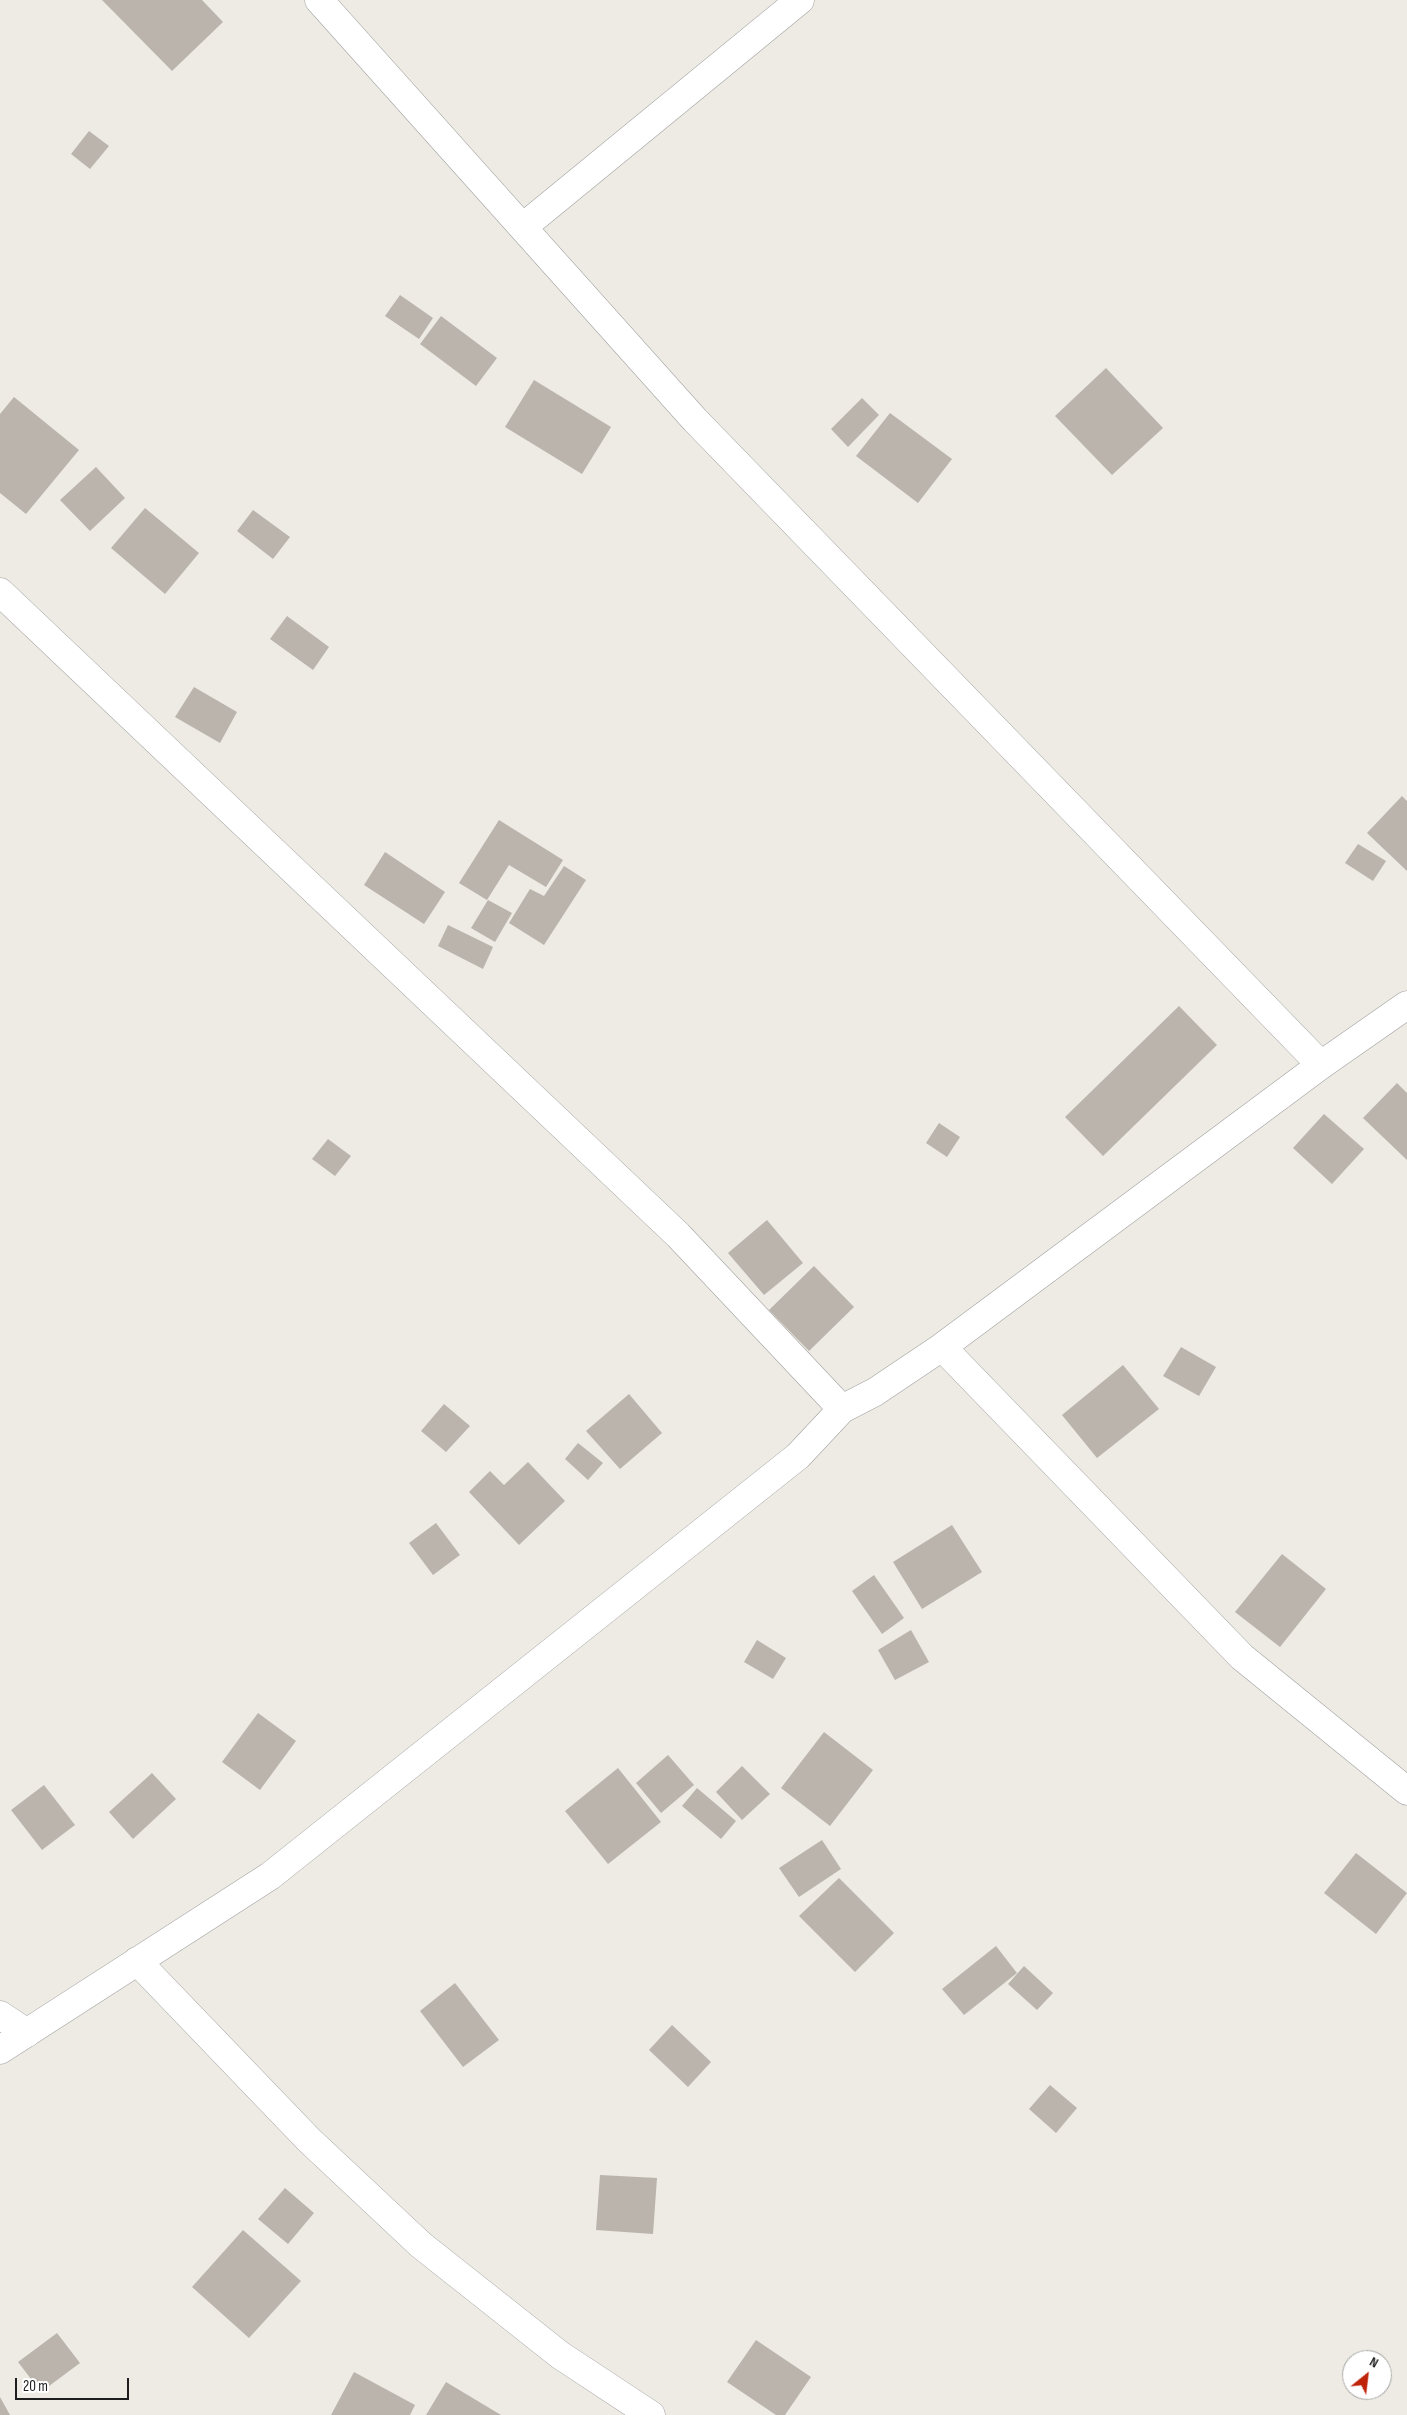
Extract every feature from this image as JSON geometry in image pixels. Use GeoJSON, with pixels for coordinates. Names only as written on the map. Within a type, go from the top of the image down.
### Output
{"type":"FeatureCollection","features":[{"type":"Feature","properties":{"kind":"street"},"geometry":{"type":"LineString","coordinates":[[319,0],[695,420],[1321,1065]]}},
{"type":"Feature","properties":{"kind":"street"},"geometry":{"type":"LineString","coordinates":[[523,228],[800,0]]}},
{"type":"Feature","properties":{"kind":"street"},"geometry":{"type":"LineString","coordinates":[[0,592],[678,1235],[842,1409]]}},
{"type":"Feature","properties":{"kind":"street"},"geometry":{"type":"LineString","coordinates":[[0,2050],[270,1876],[798,1456],[842,1409],[875,1392],[942,1347],[1321,1065],[1407,1005]]}},
{"type":"Feature","properties":{"kind":"street"},"geometry":{"type":"LineString","coordinates":[[942,1347],[1242,1657],[1407,1791]]}},
{"type":"Feature","properties":{"kind":"street"},"geometry":{"type":"LineString","coordinates":[[137,1961],[309,2140],[421,2245],[560,2355],[651,2415]]}},
{"type":"Feature","properties":{"kind":"street"},"geometry":{"type":"LineString","coordinates":[[0,2015],[27,2033]]}},
{"type":"Feature","properties":{"kind":"building"},"geometry":{"type":"Polygon","coordinates":[[[102,0],[202,0],[223,22],[172,71],[102,0]]]}},
{"type":"Feature","properties":{"kind":"building"},"geometry":{"type":"Polygon","coordinates":[[[89,131],[109,146],[90,169],[71,154],[89,131]]]}},
{"type":"Feature","properties":{"kind":"building"},"geometry":{"type":"Polygon","coordinates":[[[400,295],[433,318],[419,339],[385,316],[400,295]]]}},
{"type":"Feature","properties":{"kind":"building"},"geometry":{"type":"Polygon","coordinates":[[[441,316],[497,358],[476,386],[420,344],[441,316]]]}},
{"type":"Feature","properties":{"kind":"building"},"geometry":{"type":"Polygon","coordinates":[[[1106,368],[1163,428],[1112,475],[1055,416],[1106,368]]]}},
{"type":"Feature","properties":{"kind":"building"},"geometry":{"type":"Polygon","coordinates":[[[534,380],[611,427],[582,474],[505,427],[534,380]]]}},
{"type":"Feature","properties":{"kind":"building"},"geometry":{"type":"Polygon","coordinates":[[[14,397],[79,450],[26,514],[0,493],[0,414],[14,397]]]}},
{"type":"Feature","properties":{"kind":"building"},"geometry":{"type":"Polygon","coordinates":[[[862,398],[879,415],[848,447],[831,429],[862,398]]]}},
{"type":"Feature","properties":{"kind":"building"},"geometry":{"type":"Polygon","coordinates":[[[890,413],[952,459],[918,503],[856,456],[890,413]]]}},
{"type":"Feature","properties":{"kind":"building"},"geometry":{"type":"Polygon","coordinates":[[[96,467],[125,498],[90,531],[60,500],[96,467]]]}},
{"type":"Feature","properties":{"kind":"building"},"geometry":{"type":"Polygon","coordinates":[[[145,508],[199,553],[165,594],[111,548],[145,508]]]}},
{"type":"Feature","properties":{"kind":"building"},"geometry":{"type":"Polygon","coordinates":[[[253,510],[290,537],[273,559],[237,531],[253,510]]]}},
{"type":"Feature","properties":{"kind":"building"},"geometry":{"type":"Polygon","coordinates":[[[287,616],[329,647],[313,670],[270,639],[287,616]]]}},
{"type":"Feature","properties":{"kind":"building"},"geometry":{"type":"Polygon","coordinates":[[[194,687],[237,712],[220,743],[175,717],[194,687]]]}},
{"type":"Feature","properties":{"kind":"building"},"geometry":{"type":"Polygon","coordinates":[[[1402,796],[1407,801],[1407,871],[1367,833],[1402,796]]]}},
{"type":"Feature","properties":{"kind":"building"},"geometry":{"type":"Polygon","coordinates":[[[499,820],[563,860],[546,887],[509,865],[487,900],[459,883],[499,820]]]}},
{"type":"Feature","properties":{"kind":"building"},"geometry":{"type":"Polygon","coordinates":[[[1358,844],[1386,861],[1373,881],[1345,863],[1358,844]]]}},
{"type":"Feature","properties":{"kind":"building"},"geometry":{"type":"Polygon","coordinates":[[[385,852],[445,892],[424,924],[364,885],[385,852]]]}},
{"type":"Feature","properties":{"kind":"building"},"geometry":{"type":"Polygon","coordinates":[[[564,866],[586,880],[544,945],[509,923],[530,889],[544,896],[564,866]]]}},
{"type":"Feature","properties":{"kind":"building"},"geometry":{"type":"Polygon","coordinates":[[[488,900],[512,913],[495,942],[471,928],[488,900]]]}},
{"type":"Feature","properties":{"kind":"building"},"geometry":{"type":"Polygon","coordinates":[[[448,925],[493,947],[483,969],[438,946],[448,925]]]}},
{"type":"Feature","properties":{"kind":"building"},"geometry":{"type":"Polygon","coordinates":[[[1179,1006],[1217,1045],[1103,1156],[1065,1117],[1179,1006]]]}},
{"type":"Feature","properties":{"kind":"building"},"geometry":{"type":"Polygon","coordinates":[[[1397,1083],[1407,1093],[1407,1160],[1363,1118],[1397,1083]]]}},
{"type":"Feature","properties":{"kind":"building"},"geometry":{"type":"Polygon","coordinates":[[[1324,1114],[1364,1149],[1332,1184],[1293,1148],[1324,1114]]]}},
{"type":"Feature","properties":{"kind":"building"},"geometry":{"type":"Polygon","coordinates":[[[939,1123],[960,1137],[947,1157],[926,1143],[939,1123]]]}},
{"type":"Feature","properties":{"kind":"building"},"geometry":{"type":"Polygon","coordinates":[[[328,1139],[351,1156],[335,1176],[312,1159],[328,1139]]]}},
{"type":"Feature","properties":{"kind":"building"},"geometry":{"type":"Polygon","coordinates":[[[767,1220],[803,1263],[764,1295],[728,1253],[767,1220]]]}},
{"type":"Feature","properties":{"kind":"building"},"geometry":{"type":"Polygon","coordinates":[[[814,1266],[854,1307],[809,1351],[769,1310],[814,1266]]]}},
{"type":"Feature","properties":{"kind":"building"},"geometry":{"type":"Polygon","coordinates":[[[1181,1347],[1216,1367],[1199,1396],[1163,1376],[1181,1347]]]}},
{"type":"Feature","properties":{"kind":"building"},"geometry":{"type":"Polygon","coordinates":[[[1123,1365],[1159,1409],[1097,1458],[1062,1415],[1123,1365]]]}},
{"type":"Feature","properties":{"kind":"building"},"geometry":{"type":"Polygon","coordinates":[[[629,1394],[662,1433],[620,1469],[586,1431],[629,1394]]]}},
{"type":"Feature","properties":{"kind":"building"},"geometry":{"type":"Polygon","coordinates":[[[444,1404],[470,1426],[446,1452],[421,1431],[444,1404]]]}},
{"type":"Feature","properties":{"kind":"building"},"geometry":{"type":"Polygon","coordinates":[[[578,1443],[603,1463],[588,1480],[565,1459],[578,1443]]]}},
{"type":"Feature","properties":{"kind":"building"},"geometry":{"type":"Polygon","coordinates":[[[528,1462],[565,1501],[519,1545],[469,1492],[490,1471],[504,1485],[528,1462]]]}},
{"type":"Feature","properties":{"kind":"building"},"geometry":{"type":"Polygon","coordinates":[[[436,1523],[460,1555],[433,1575],[409,1543],[436,1523]]]}},
{"type":"Feature","properties":{"kind":"building"},"geometry":{"type":"Polygon","coordinates":[[[952,1525],[982,1572],[922,1609],[893,1562],[952,1525]]]}},
{"type":"Feature","properties":{"kind":"building"},"geometry":{"type":"Polygon","coordinates":[[[1282,1554],[1326,1589],[1280,1647],[1235,1612],[1282,1554]]]}},
{"type":"Feature","properties":{"kind":"building"},"geometry":{"type":"Polygon","coordinates":[[[874,1575],[904,1618],[882,1634],[852,1591],[874,1575]]]}},
{"type":"Feature","properties":{"kind":"building"},"geometry":{"type":"Polygon","coordinates":[[[911,1630],[929,1662],[895,1680],[878,1650],[911,1630]]]}},
{"type":"Feature","properties":{"kind":"building"},"geometry":{"type":"Polygon","coordinates":[[[757,1640],[786,1658],[773,1679],[744,1662],[757,1640]]]}},
{"type":"Feature","properties":{"kind":"building"},"geometry":{"type":"Polygon","coordinates":[[[258,1713],[296,1741],[260,1790],[222,1762],[258,1713]]]}},
{"type":"Feature","properties":{"kind":"building"},"geometry":{"type":"Polygon","coordinates":[[[824,1732],[873,1770],[830,1826],[781,1788],[824,1732]]]}},
{"type":"Feature","properties":{"kind":"building"},"geometry":{"type":"Polygon","coordinates":[[[668,1755],[694,1785],[661,1813],[636,1783],[668,1755]]]}},
{"type":"Feature","properties":{"kind":"building"},"geometry":{"type":"Polygon","coordinates":[[[742,1766],[770,1794],[742,1820],[716,1792],[742,1766]]]}},
{"type":"Feature","properties":{"kind":"building"},"geometry":{"type":"Polygon","coordinates":[[[618,1768],[661,1822],[608,1864],[565,1811],[618,1768]]]}},
{"type":"Feature","properties":{"kind":"building"},"geometry":{"type":"Polygon","coordinates":[[[152,1773],[176,1799],[133,1839],[109,1812],[152,1773]]]}},
{"type":"Feature","properties":{"kind":"building"},"geometry":{"type":"Polygon","coordinates":[[[44,1785],[75,1825],[42,1850],[11,1810],[44,1785]]]}},
{"type":"Feature","properties":{"kind":"building"},"geometry":{"type":"Polygon","coordinates":[[[697,1788],[736,1821],[721,1839],[682,1806],[697,1788]]]}},
{"type":"Feature","properties":{"kind":"building"},"geometry":{"type":"Polygon","coordinates":[[[822,1840],[841,1869],[799,1897],[779,1868],[822,1840]]]}},
{"type":"Feature","properties":{"kind":"building"},"geometry":{"type":"Polygon","coordinates":[[[1356,1853],[1407,1893],[1376,1934],[1324,1893],[1356,1853]]]}},
{"type":"Feature","properties":{"kind":"building"},"geometry":{"type":"Polygon","coordinates":[[[839,1878],[894,1933],[855,1972],[799,1916],[839,1878]]]}},
{"type":"Feature","properties":{"kind":"building"},"geometry":{"type":"Polygon","coordinates":[[[996,1946],[1017,1973],[964,2015],[942,1989],[996,1946]]]}},
{"type":"Feature","properties":{"kind":"building"},"geometry":{"type":"Polygon","coordinates":[[[1024,1966],[1053,1993],[1037,2010],[1008,1984],[1024,1966]]]}},
{"type":"Feature","properties":{"kind":"building"},"geometry":{"type":"Polygon","coordinates":[[[455,1983],[499,2040],[463,2067],[420,2011],[455,1983]]]}},
{"type":"Feature","properties":{"kind":"building"},"geometry":{"type":"Polygon","coordinates":[[[672,2025],[711,2062],[688,2087],[649,2050],[672,2025]]]}},
{"type":"Feature","properties":{"kind":"building"},"geometry":{"type":"Polygon","coordinates":[[[1050,2085],[1077,2108],[1056,2133],[1029,2109],[1050,2085]]]}},
{"type":"Feature","properties":{"kind":"building"},"geometry":{"type":"Polygon","coordinates":[[[600,2175],[657,2178],[653,2234],[596,2230],[600,2175]]]}},
{"type":"Feature","properties":{"kind":"building"},"geometry":{"type":"Polygon","coordinates":[[[285,2188],[314,2213],[288,2244],[258,2219],[285,2188]]]}},
{"type":"Feature","properties":{"kind":"building"},"geometry":{"type":"Polygon","coordinates":[[[243,2230],[301,2281],[249,2338],[192,2287],[243,2230]]]}},
{"type":"Feature","properties":{"kind":"building"},"geometry":{"type":"Polygon","coordinates":[[[57,2333],[80,2363],[41,2392],[18,2362],[57,2333]]]}},
{"type":"Feature","properties":{"kind":"building"},"geometry":{"type":"Polygon","coordinates":[[[756,2340],[811,2377],[785,2415],[776,2415],[727,2382],[756,2340]]]}},
{"type":"Feature","properties":{"kind":"building"},"geometry":{"type":"Polygon","coordinates":[[[354,2372],[415,2405],[410,2415],[331,2415],[354,2372]]]}},
{"type":"Feature","properties":{"kind":"building"},"geometry":{"type":"Polygon","coordinates":[[[446,2382],[501,2415],[426,2415],[446,2382]]]}},
{"type":"Feature","properties":{"kind":"building"},"geometry":{"type":"Polygon","coordinates":[[[0,2397],[10,2415],[0,2415],[0,2397]]]}}]}
